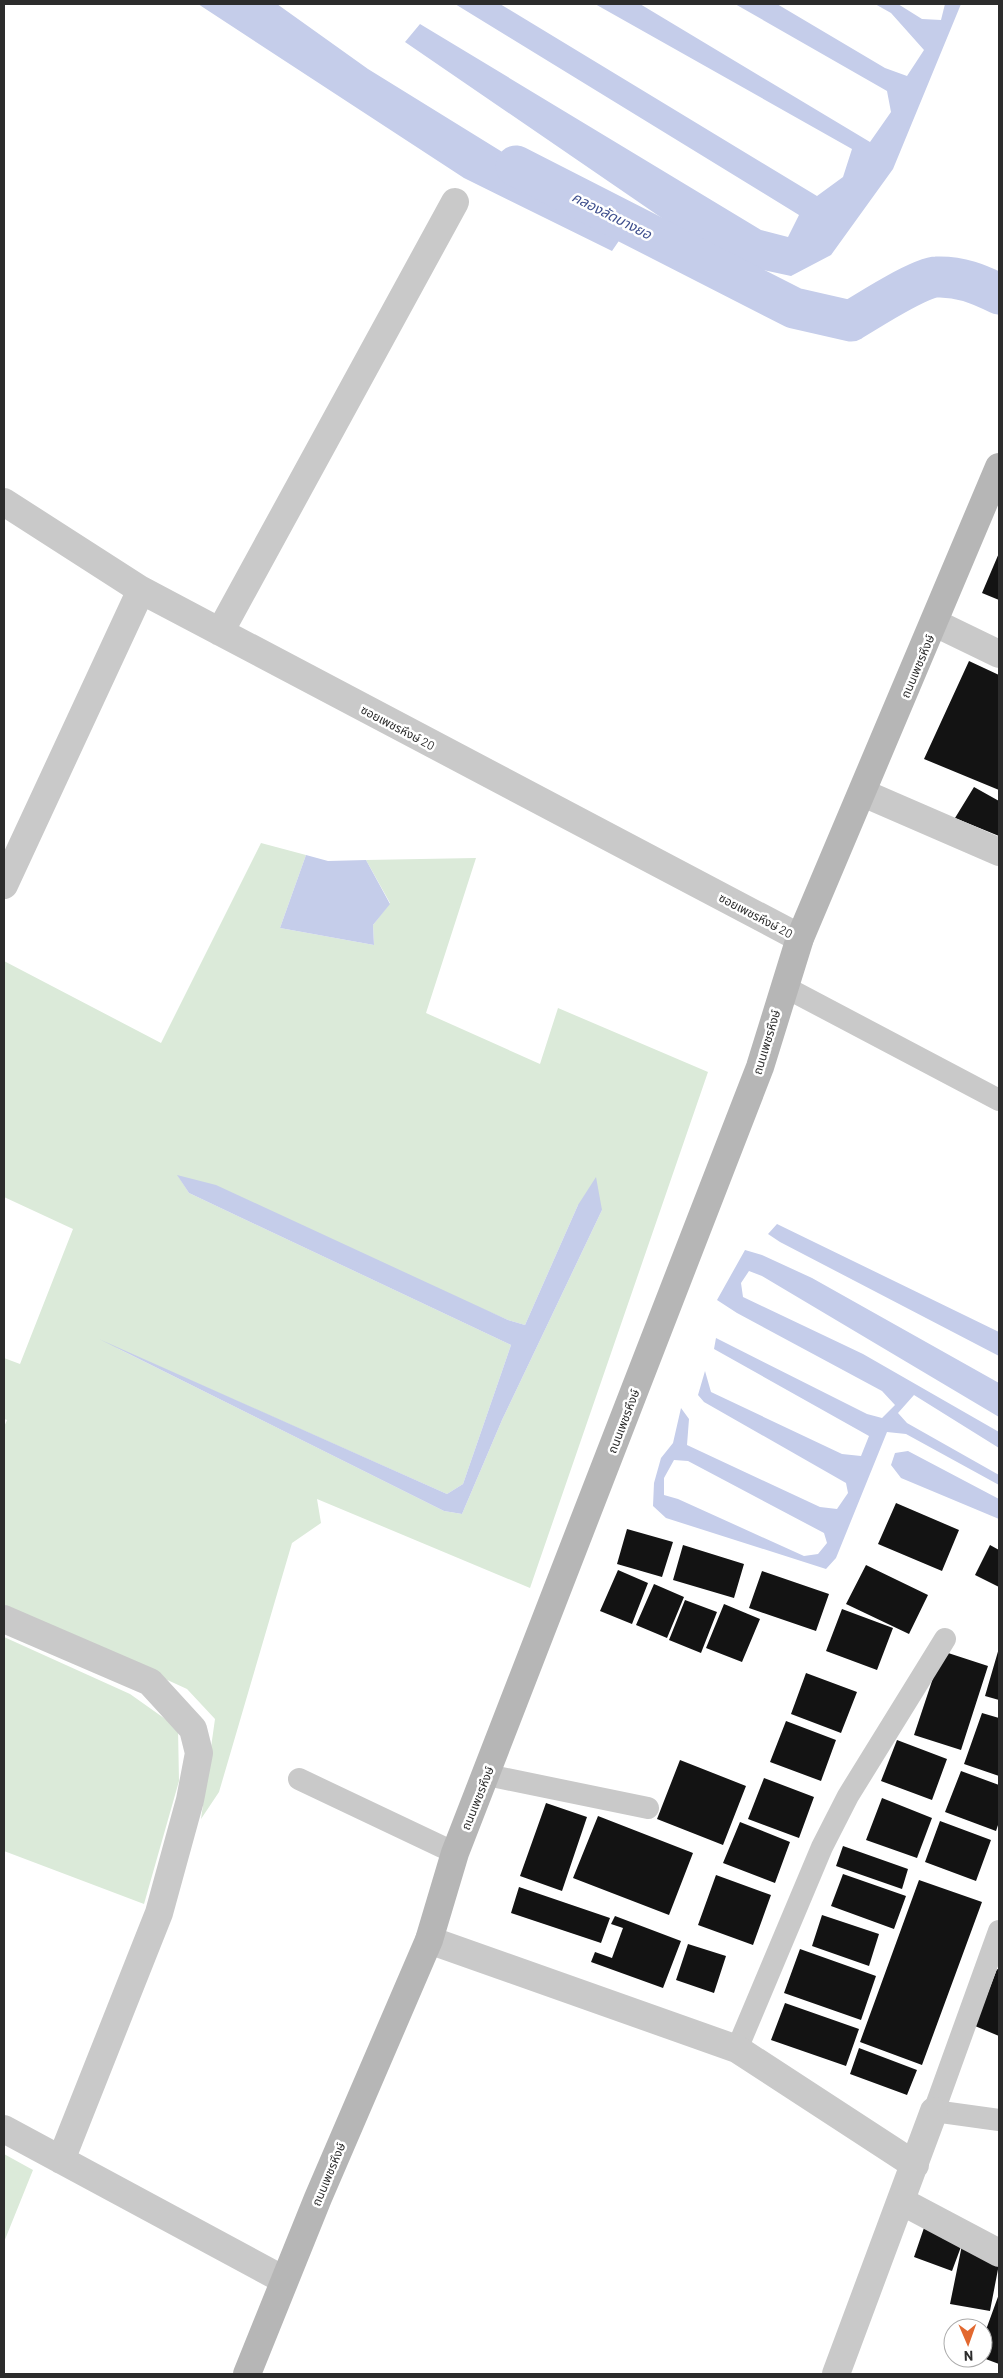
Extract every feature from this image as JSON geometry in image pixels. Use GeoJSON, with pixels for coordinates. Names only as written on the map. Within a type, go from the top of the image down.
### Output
{"type":"FeatureCollection","features":[{"type":"Feature","properties":{"kind":"main road","name":"ถนนเพชรหึงษ์"},"geometry":{"type":"LineString","coordinates":[[247,2374],[284,2280],[429,1940],[455,1853],[487,1775],[756,1076],[783,986],[800,938],[935,623],[999,467]]}},
{"type":"Feature","properties":{"kind":"street"},"geometry":{"type":"LineString","coordinates":[[220,632],[455,202]]}},
{"type":"Feature","properties":{"kind":"street","name":"ซอยเพชรหึงษ์ 20"},"geometry":{"type":"LineString","coordinates":[[4,502],[141,590],[800,938]]}},
{"type":"Feature","properties":{"kind":"street"},"geometry":{"type":"LineString","coordinates":[[4,885],[141,590]]}},
{"type":"Feature","properties":{"kind":"street"},"geometry":{"type":"LineString","coordinates":[[935,623],[999,654]]}},
{"type":"Feature","properties":{"kind":"street"},"geometry":{"type":"LineString","coordinates":[[863,793],[999,852]]}},
{"type":"Feature","properties":{"kind":"street"},"geometry":{"type":"LineString","coordinates":[[4,1619],[150,1682],[193,1729],[199,1752],[190,1800],[159,1913],[62,2160]]}},
{"type":"Feature","properties":{"kind":"street"},"geometry":{"type":"LineString","coordinates":[[429,1940],[737,2049],[915,2165]]}},
{"type":"Feature","properties":{"kind":"street"},"geometry":{"type":"LineString","coordinates":[[836,2374],[934,2111]]}},
{"type":"Feature","properties":{"kind":"street"},"geometry":{"type":"LineString","coordinates":[[4,2129],[284,2280]]}},
{"type":"Feature","properties":{"kind":"street"},"geometry":{"type":"LineString","coordinates":[[902,2201],[999,2254]]}},
{"type":"Feature","properties":{"kind":"lane"},"geometry":{"type":"LineString","coordinates":[[783,986],[999,1100]]}},
{"type":"Feature","properties":{"kind":"lane"},"geometry":{"type":"LineString","coordinates":[[737,2049],[822,1846],[848,1796],[945,1639]]}},
{"type":"Feature","properties":{"kind":"lane"},"geometry":{"type":"LineString","coordinates":[[487,1775],[648,1808]]}},
{"type":"Feature","properties":{"kind":"lane"},"geometry":{"type":"LineString","coordinates":[[299,1780],[455,1853]]}},
{"type":"Feature","properties":{"kind":"lane"},"geometry":{"type":"LineString","coordinates":[[999,1931],[934,2111],[999,2120]]}},
{"type":"Feature","properties":{"kind":"green space"},"geometry":{"type":"Polygon","coordinates":[[[261,843],[306,855],[280,928],[374,945],[373,925],[390,903],[366,860],[476,858],[426,1013],[540,1064],[558,1008],[708,1072],[530,1588],[317,1499],[321,1523],[292,1543],[219,1792],[201,1819],[215,1719],[187,1689],[4,1605],[4,1427],[7,1420],[4,1419],[4,1358],[20,1364],[73,1229],[4,1197],[4,961],[161,1043],[261,843]],[[178,1176],[189,1193],[511,1345],[463,1484],[447,1494],[115,1347],[444,1511],[462,1514],[502,1420],[602,1210],[578,1205],[525,1325],[508,1320],[178,1176]]]}},
{"type":"Feature","properties":{"kind":"green space"},"geometry":{"type":"Polygon","coordinates":[[[4,1637],[130,1694],[178,1728],[179,1781],[144,1904],[4,1851],[4,1637]]]}},
{"type":"Feature","properties":{"kind":"green space"},"geometry":{"type":"Polygon","coordinates":[[[4,2154],[33,2170],[4,2242],[4,2154]]]}},
{"type":"Feature","properties":{"kind":"water"},"geometry":{"type":"Polygon","coordinates":[[[198,4],[277,4],[368,69],[627,229],[612,251],[464,178],[198,4]]]}},
{"type":"Feature","properties":{"kind":"water"},"geometry":{"type":"Polygon","coordinates":[[[455,4],[500,4],[817,196],[843,177],[852,149],[595,4],[640,4],[870,142],[891,112],[887,91],[735,4],[777,4],[885,68],[907,76],[924,50],[891,13],[875,4],[898,4],[922,19],[941,20],[945,4],[961,4],[893,169],[831,255],[791,276],[726,262],[405,42],[420,24],[761,230],[788,237],[799,215],[455,4]]]}},
{"type":"Feature","properties":{"kind":"water"},"geometry":{"type":"Polygon","coordinates":[[[306,855],[328,861],[366,860],[390,904],[373,925],[374,945],[280,928],[306,855]]]}},
{"type":"Feature","properties":{"kind":"water"},"geometry":{"type":"Polygon","coordinates":[[[177,1175],[216,1185],[508,1320],[525,1325],[578,1205],[596,1177],[602,1210],[502,1420],[462,1514],[444,1511],[99,1339],[447,1494],[463,1484],[511,1345],[189,1193],[177,1175]]]}},
{"type":"Feature","properties":{"kind":"water"},"geometry":{"type":"Polygon","coordinates":[[[777,1224],[999,1332],[999,1356],[780,1242],[768,1234],[777,1224]]]}},
{"type":"Feature","properties":{"kind":"water"},"geometry":{"type":"Polygon","coordinates":[[[745,1250],[762,1255],[812,1278],[999,1383],[999,1417],[762,1276],[749,1271],[741,1283],[743,1297],[863,1354],[999,1432],[999,1448],[914,1395],[898,1413],[907,1423],[999,1475],[999,1485],[906,1434],[887,1432],[836,1558],[826,1569],[666,1518],[653,1506],[654,1483],[661,1458],[673,1443],[681,1408],[689,1419],[687,1445],[820,1507],[837,1509],[848,1493],[846,1483],[704,1402],[698,1395],[705,1371],[711,1392],[842,1454],[861,1456],[869,1436],[714,1349],[716,1338],[867,1414],[882,1418],[895,1405],[882,1391],[737,1313],[717,1300],[745,1250]],[[674,1460],[664,1478],[664,1495],[678,1499],[804,1556],[818,1554],[827,1543],[824,1533],[688,1461],[674,1460]]]}},
{"type":"Feature","properties":{"kind":"water"},"geometry":{"type":"Polygon","coordinates":[[[908,1451],[999,1499],[999,1519],[901,1478],[891,1465],[895,1453],[908,1451]]]}},
{"type":"Feature","properties":{"kind":"building"},"geometry":{"type":"Polygon","coordinates":[[[999,553],[999,600],[982,593],[999,553]]]}},
{"type":"Feature","properties":{"kind":"building"},"geometry":{"type":"Polygon","coordinates":[[[969,661],[999,675],[999,790],[924,759],[969,661]]]}},
{"type":"Feature","properties":{"kind":"building"},"geometry":{"type":"Polygon","coordinates":[[[974,787],[999,801],[999,836],[955,818],[974,787]]]}},
{"type":"Feature","properties":{"kind":"building"},"geometry":{"type":"Polygon","coordinates":[[[896,1503],[959,1530],[942,1571],[878,1544],[896,1503]]]}},
{"type":"Feature","properties":{"kind":"building"},"geometry":{"type":"Polygon","coordinates":[[[627,1529],[673,1542],[662,1577],[617,1564],[627,1529]]]}},
{"type":"Feature","properties":{"kind":"building"},"geometry":{"type":"Polygon","coordinates":[[[683,1545],[744,1564],[734,1598],[673,1580],[683,1545]]]}},
{"type":"Feature","properties":{"kind":"building"},"geometry":{"type":"Polygon","coordinates":[[[990,1545],[999,1550],[999,1587],[975,1575],[990,1545]]]}},
{"type":"Feature","properties":{"kind":"building"},"geometry":{"type":"Polygon","coordinates":[[[866,1565],[928,1595],[909,1634],[846,1604],[866,1565]]]}},
{"type":"Feature","properties":{"kind":"building"},"geometry":{"type":"Polygon","coordinates":[[[618,1570],[648,1583],[632,1624],[600,1611],[618,1570]]]}},
{"type":"Feature","properties":{"kind":"building"},"geometry":{"type":"Polygon","coordinates":[[[762,1571],[829,1594],[816,1631],[749,1608],[762,1571]]]}},
{"type":"Feature","properties":{"kind":"building"},"geometry":{"type":"Polygon","coordinates":[[[654,1584],[684,1597],[667,1638],[636,1625],[654,1584]]]}},
{"type":"Feature","properties":{"kind":"building"},"geometry":{"type":"Polygon","coordinates":[[[685,1600],[717,1612],[701,1653],[669,1640],[685,1600]]]}},
{"type":"Feature","properties":{"kind":"building"},"geometry":{"type":"Polygon","coordinates":[[[724,1604],[760,1619],[742,1662],[706,1648],[724,1604]]]}},
{"type":"Feature","properties":{"kind":"building"},"geometry":{"type":"Polygon","coordinates":[[[842,1609],[893,1628],[877,1670],[826,1651],[842,1609]]]}},
{"type":"Feature","properties":{"kind":"building"},"geometry":{"type":"Polygon","coordinates":[[[999,1648],[999,1700],[985,1696],[999,1648]]]}},
{"type":"Feature","properties":{"kind":"building"},"geometry":{"type":"Polygon","coordinates":[[[942,1651],[988,1666],[961,1750],[914,1735],[942,1651]]]}},
{"type":"Feature","properties":{"kind":"building"},"geometry":{"type":"Polygon","coordinates":[[[806,1673],[857,1692],[841,1733],[791,1714],[806,1673]]]}},
{"type":"Feature","properties":{"kind":"building"},"geometry":{"type":"Polygon","coordinates":[[[982,1713],[999,1718],[999,1776],[964,1764],[982,1713]]]}},
{"type":"Feature","properties":{"kind":"building"},"geometry":{"type":"Polygon","coordinates":[[[786,1721],[836,1740],[821,1781],[770,1762],[786,1721]]]}},
{"type":"Feature","properties":{"kind":"building"},"geometry":{"type":"Polygon","coordinates":[[[897,1740],[947,1759],[932,1800],[881,1781],[897,1740]]]}},
{"type":"Feature","properties":{"kind":"building"},"geometry":{"type":"Polygon","coordinates":[[[680,1760],[746,1786],[723,1845],[657,1819],[680,1760]]]}},
{"type":"Feature","properties":{"kind":"building"},"geometry":{"type":"Polygon","coordinates":[[[961,1771],[999,1785],[999,1822],[996,1831],[945,1812],[961,1771]]]}},
{"type":"Feature","properties":{"kind":"building"},"geometry":{"type":"Polygon","coordinates":[[[764,1778],[814,1797],[799,1838],[748,1819],[764,1778]]]}},
{"type":"Feature","properties":{"kind":"building"},"geometry":{"type":"Polygon","coordinates":[[[882,1798],[932,1818],[917,1858],[866,1840],[882,1798]]]}},
{"type":"Feature","properties":{"kind":"building"},"geometry":{"type":"Polygon","coordinates":[[[546,1803],[587,1817],[562,1891],[520,1876],[546,1803]]]}},
{"type":"Feature","properties":{"kind":"building"},"geometry":{"type":"Polygon","coordinates":[[[598,1816],[693,1853],[669,1915],[573,1878],[598,1816]]]}},
{"type":"Feature","properties":{"kind":"building"},"geometry":{"type":"Polygon","coordinates":[[[940,1821],[991,1840],[976,1881],[925,1862],[940,1821]]]}},
{"type":"Feature","properties":{"kind":"building"},"geometry":{"type":"Polygon","coordinates":[[[740,1822],[790,1842],[775,1883],[723,1863],[740,1822]]]}},
{"type":"Feature","properties":{"kind":"building"},"geometry":{"type":"Polygon","coordinates":[[[843,1846],[908,1869],[902,1889],[836,1866],[843,1846]]]}},
{"type":"Feature","properties":{"kind":"building"},"geometry":{"type":"Polygon","coordinates":[[[843,1874],[906,1896],[894,1929],[831,1906],[843,1874]]]}},
{"type":"Feature","properties":{"kind":"building"},"geometry":{"type":"Polygon","coordinates":[[[716,1875],[771,1895],[753,1945],[698,1925],[716,1875]]]}},
{"type":"Feature","properties":{"kind":"building"},"geometry":{"type":"Polygon","coordinates":[[[919,1880],[982,1902],[922,2065],[860,2042],[919,1880]]]}},
{"type":"Feature","properties":{"kind":"building"},"geometry":{"type":"Polygon","coordinates":[[[519,1887],[610,1918],[601,1943],[511,1913],[519,1887]]]}},
{"type":"Feature","properties":{"kind":"building"},"geometry":{"type":"Polygon","coordinates":[[[822,1915],[879,1934],[869,1966],[812,1946],[822,1915]]]}},
{"type":"Feature","properties":{"kind":"building"},"geometry":{"type":"Polygon","coordinates":[[[615,1916],[681,1941],[663,1988],[591,1962],[595,1952],[612,1958],[623,1928],[611,1924],[615,1916]]]}},
{"type":"Feature","properties":{"kind":"building"},"geometry":{"type":"Polygon","coordinates":[[[688,1944],[726,1956],[714,1993],[676,1980],[688,1944]]]}},
{"type":"Feature","properties":{"kind":"building"},"geometry":{"type":"Polygon","coordinates":[[[800,1949],[876,1976],[861,2020],[784,1993],[800,1949]]]}},
{"type":"Feature","properties":{"kind":"building"},"geometry":{"type":"Polygon","coordinates":[[[997,1969],[999,1970],[999,2036],[975,2026],[997,1969]]]}},
{"type":"Feature","properties":{"kind":"building"},"geometry":{"type":"Polygon","coordinates":[[[785,2003],[859,2029],[846,2066],[771,2040],[785,2003]]]}},
{"type":"Feature","properties":{"kind":"building"},"geometry":{"type":"Polygon","coordinates":[[[859,2048],[917,2070],[907,2095],[850,2074],[859,2048]]]}},
{"type":"Feature","properties":{"kind":"building"},"geometry":{"type":"Polygon","coordinates":[[[926,2222],[965,2236],[952,2271],[914,2257],[926,2222]]]}},
{"type":"Feature","properties":{"kind":"building"},"geometry":{"type":"Polygon","coordinates":[[[962,2245],[999,2264],[990,2311],[950,2304],[962,2245]]]}},
{"type":"Feature","properties":{"kind":"building"},"geometry":{"type":"Polygon","coordinates":[[[999,2294],[999,2364],[993,2362],[993,2318],[990,2318],[999,2294]]]}},
{"type":"Feature","properties":{"kind":"waterway","name":"คลองลัดบางยอ"},"geometry":{"type":"LineString","coordinates":[[516,166],[794,308],[851,321],[907,288],[929,278],[936,277],[969,281],[999,294]]}}]}
